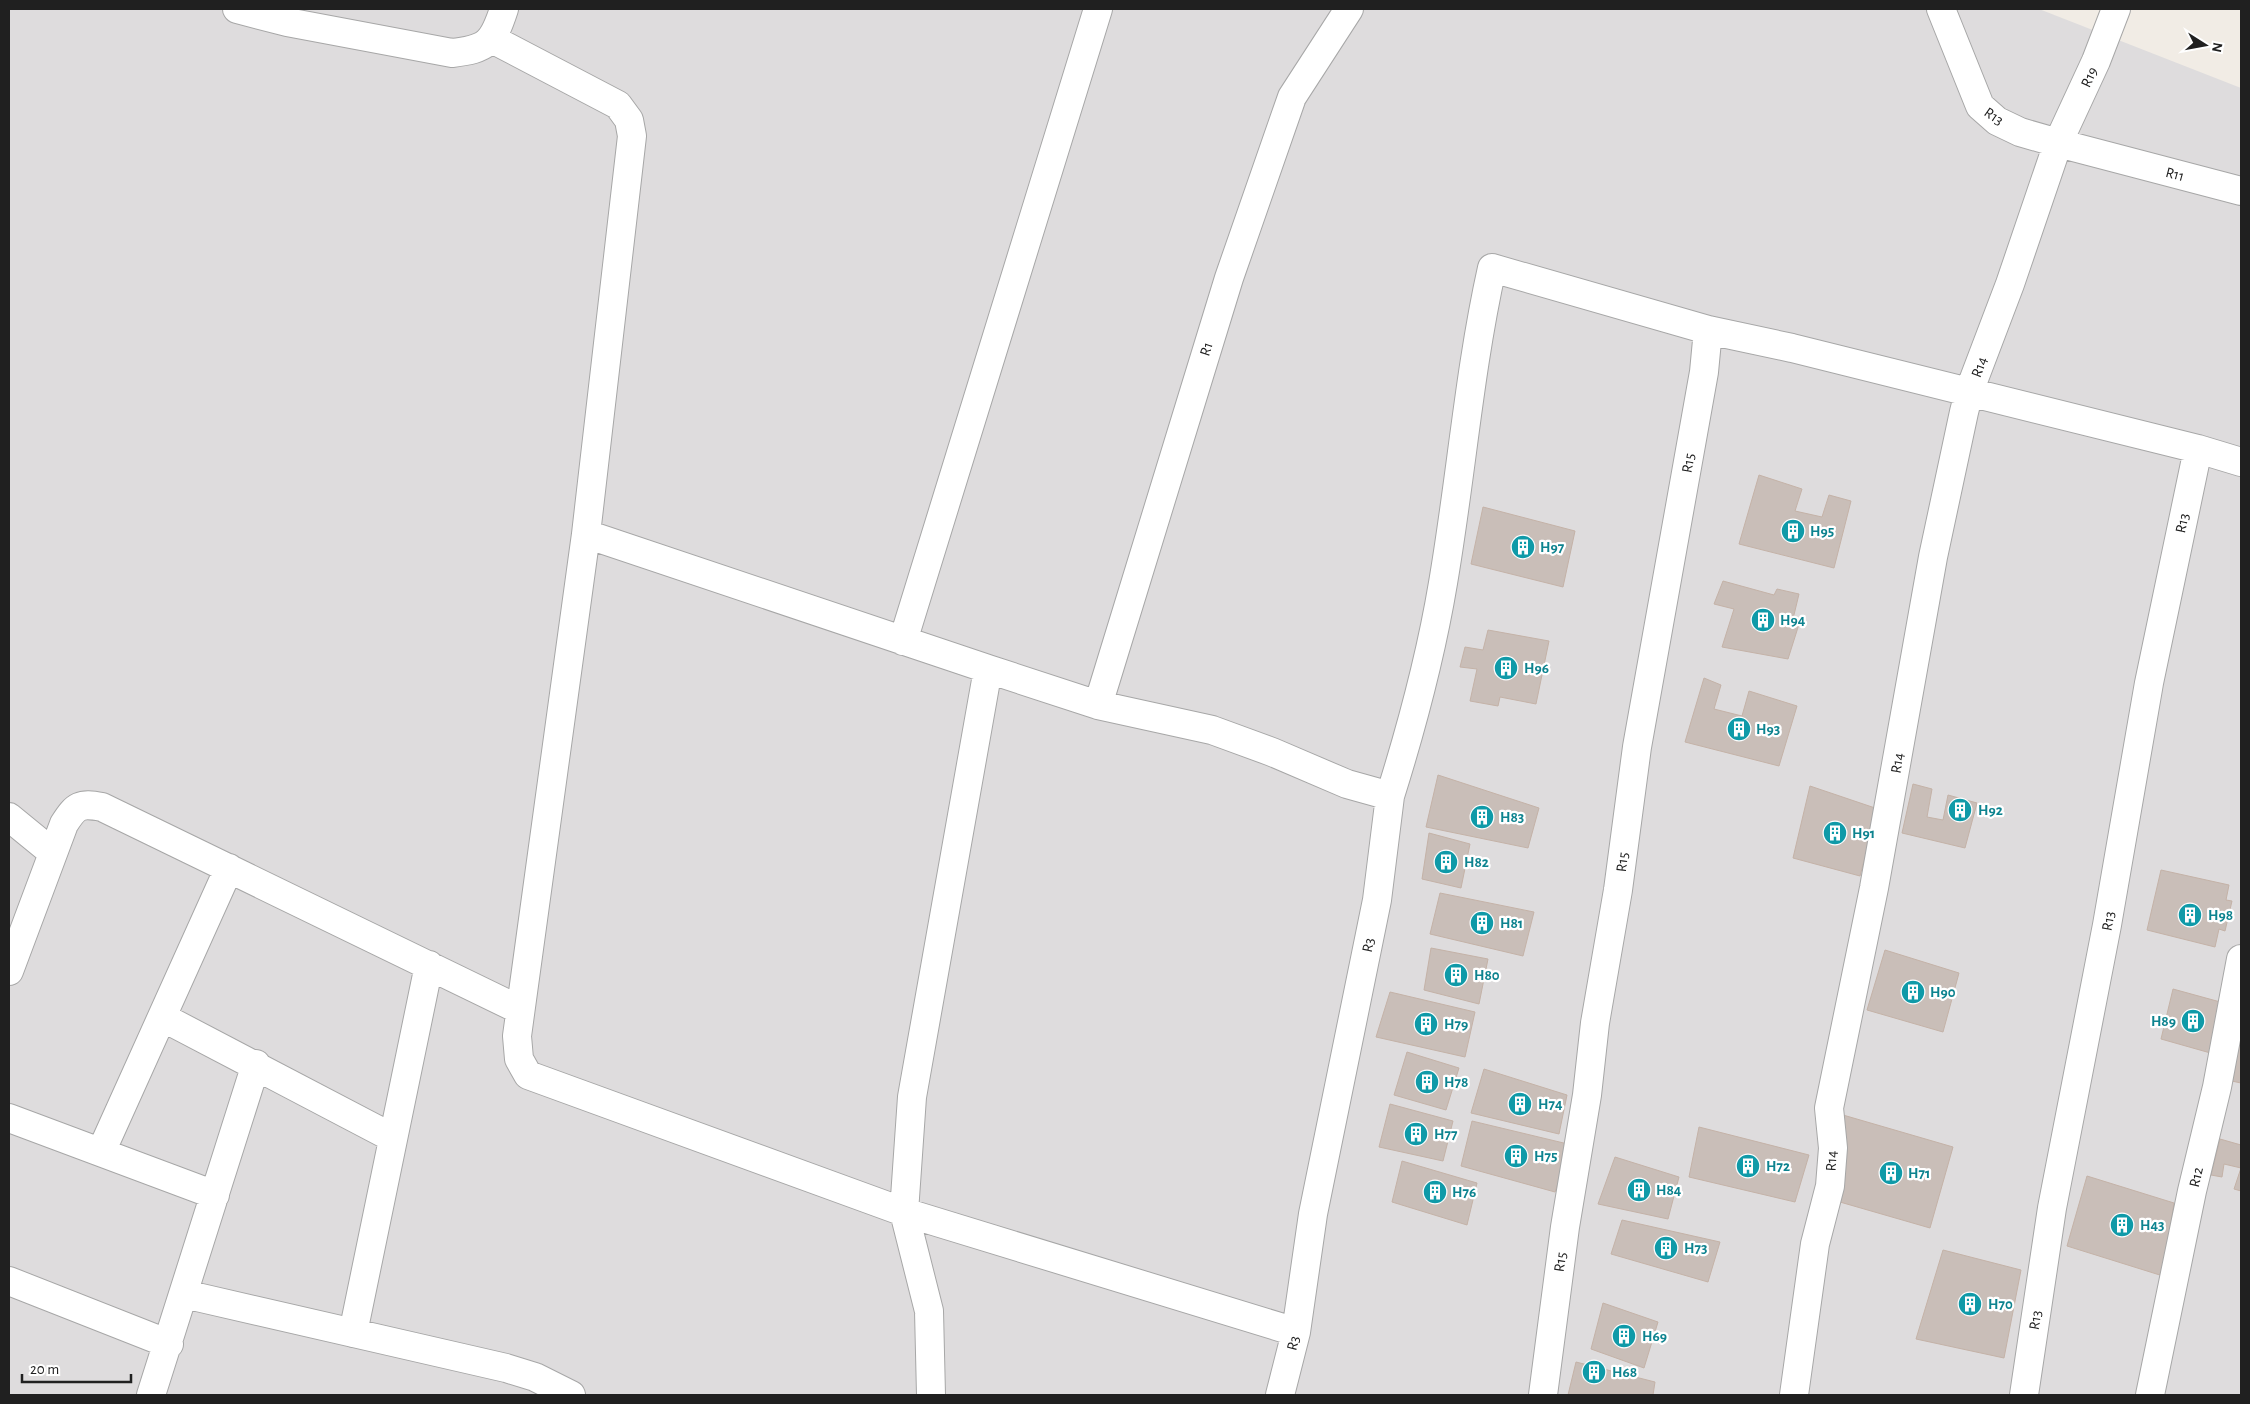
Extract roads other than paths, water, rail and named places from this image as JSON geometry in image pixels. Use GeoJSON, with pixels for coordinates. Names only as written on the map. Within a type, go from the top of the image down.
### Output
{"type":"FeatureCollection","features":[{"type":"Feature","properties":{"kind":"street"},"geometry":{"type":"LineString","coordinates":[[237,9],[287,22],[452,53],[475,50],[492,39],[504,9]]}},
{"type":"Feature","properties":{"kind":"street"},"geometry":{"type":"LineString","coordinates":[[903,641],[1098,9]]}},
{"type":"Feature","properties":{"kind":"street","name":"R1"},"geometry":{"type":"LineString","coordinates":[[1098,705],[1229,278],[1292,97],[1348,9]]}},
{"type":"Feature","properties":{"kind":"street","name":"R13"},"geometry":{"type":"LineString","coordinates":[[1941,9],[1980,106],[2004,124],[2058,143],[2110,157]]}},
{"type":"Feature","properties":{"kind":"street","name":"R19"},"geometry":{"type":"LineString","coordinates":[[2058,143],[2096,61],[2116,9]]}},
{"type":"Feature","properties":{"kind":"street"},"geometry":{"type":"LineString","coordinates":[[492,39],[618,105],[629,120],[632,136],[586,534],[517,1036],[519,1059],[528,1075],[904,1212],[1296,1332]]}},
{"type":"Feature","properties":{"kind":"street","name":"R14"},"geometry":{"type":"LineString","coordinates":[[1794,1395],[1815,1244],[1830,1186],[1833,1148],[1829,1108],[1874,888],[1933,557],[1969,392],[2010,284],[2058,143]]}},
{"type":"Feature","properties":{"kind":"street","name":"R11"},"geometry":{"type":"LineString","coordinates":[[2110,157],[2241,191]]}},
{"type":"Feature","properties":{"kind":"street"},"geometry":{"type":"LineString","coordinates":[[586,534],[1098,705],[1212,730],[1272,752],[1347,784],[1390,796],[1410,731],[1443,584],[1482,315],[1492,268],[1708,330],[1969,392],[2198,449],[2241,462]]}},
{"type":"Feature","properties":{"kind":"street","name":"R15"},"geometry":{"type":"LineString","coordinates":[[1543,1395],[1565,1227],[1587,1095],[1595,1023],[1616,899],[1636,747],[1704,372],[1708,330]]}},
{"type":"Feature","properties":{"kind":"street","name":"R13"},"geometry":{"type":"LineString","coordinates":[[2024,1395],[2052,1208],[2107,925],[2150,683],[2198,449]]}},
{"type":"Feature","properties":{"kind":"street"},"geometry":{"type":"LineString","coordinates":[[931,1395],[929,1311],[904,1212],[912,1097],[988,669]]}},
{"type":"Feature","properties":{"kind":"street","name":"R3"},"geometry":{"type":"LineString","coordinates":[[1280,1395],[1296,1332],[1312,1214],[1377,900],[1390,796]]}},
{"type":"Feature","properties":{"kind":"street"},"geometry":{"type":"LineString","coordinates":[[9,971],[53,853],[73,810],[86,804],[102,807],[520,1010]]}},
{"type":"Feature","properties":{"kind":"street"},"geometry":{"type":"LineString","coordinates":[[9,817],[53,853]]}},
{"type":"Feature","properties":{"kind":"street"},"geometry":{"type":"LineString","coordinates":[[101,1152],[228,868]]}},
{"type":"Feature","properties":{"kind":"street","name":"R12"},"geometry":{"type":"LineString","coordinates":[[2150,1395],[2192,1191],[2218,1087],[2241,959]]}},
{"type":"Feature","properties":{"kind":"street"},"geometry":{"type":"LineString","coordinates":[[352,1333],[429,966]]}},
{"type":"Feature","properties":{"kind":"street"},"geometry":{"type":"LineString","coordinates":[[162,1017],[256,1064],[393,1138]]}},
{"type":"Feature","properties":{"kind":"street"},"geometry":{"type":"LineString","coordinates":[[151,1395],[169,1344],[256,1064]]}},
{"type":"Feature","properties":{"kind":"street"},"geometry":{"type":"LineString","coordinates":[[9,1118],[215,1195]]}},
{"type":"Feature","properties":{"kind":"street"},"geometry":{"type":"LineString","coordinates":[[9,1280],[169,1344]]}},
{"type":"Feature","properties":{"kind":"street"},"geometry":{"type":"LineString","coordinates":[[184,1294],[506,1368],[535,1377],[570,1395]]}},
{"type":"Feature","properties":{"kind":"place","name":"H95"},"geometry":{"type":"Point","coordinates":[1793,531]}},
{"type":"Feature","properties":{"kind":"place","name":"H97"},"geometry":{"type":"Point","coordinates":[1523,547]}},
{"type":"Feature","properties":{"kind":"place","name":"H94"},"geometry":{"type":"Point","coordinates":[1763,620]}},
{"type":"Feature","properties":{"kind":"place","name":"H96"},"geometry":{"type":"Point","coordinates":[1506,668]}},
{"type":"Feature","properties":{"kind":"place","name":"H93"},"geometry":{"type":"Point","coordinates":[1739,729]}},
{"type":"Feature","properties":{"kind":"place","name":"H92"},"geometry":{"type":"Point","coordinates":[1960,810]}},
{"type":"Feature","properties":{"kind":"place","name":"H83"},"geometry":{"type":"Point","coordinates":[1482,817]}},
{"type":"Feature","properties":{"kind":"place","name":"H91"},"geometry":{"type":"Point","coordinates":[1835,833]}},
{"type":"Feature","properties":{"kind":"place","name":"H82"},"geometry":{"type":"Point","coordinates":[1446,862]}},
{"type":"Feature","properties":{"kind":"place","name":"H98"},"geometry":{"type":"Point","coordinates":[2190,915]}},
{"type":"Feature","properties":{"kind":"place","name":"H81"},"geometry":{"type":"Point","coordinates":[1482,923]}},
{"type":"Feature","properties":{"kind":"place","name":"H80"},"geometry":{"type":"Point","coordinates":[1456,975]}},
{"type":"Feature","properties":{"kind":"place","name":"H90"},"geometry":{"type":"Point","coordinates":[1913,992]}},
{"type":"Feature","properties":{"kind":"place","name":"H89"},"geometry":{"type":"Point","coordinates":[2193,1021]}},
{"type":"Feature","properties":{"kind":"place","name":"H79"},"geometry":{"type":"Point","coordinates":[1426,1024]}},
{"type":"Feature","properties":{"kind":"place","name":"H78"},"geometry":{"type":"Point","coordinates":[1427,1082]}},
{"type":"Feature","properties":{"kind":"place","name":"H74"},"geometry":{"type":"Point","coordinates":[1520,1104]}},
{"type":"Feature","properties":{"kind":"place","name":"H77"},"geometry":{"type":"Point","coordinates":[1416,1134]}},
{"type":"Feature","properties":{"kind":"place","name":"H75"},"geometry":{"type":"Point","coordinates":[1516,1156]}},
{"type":"Feature","properties":{"kind":"place","name":"H72"},"geometry":{"type":"Point","coordinates":[1748,1166]}},
{"type":"Feature","properties":{"kind":"place","name":"H71"},"geometry":{"type":"Point","coordinates":[1891,1173]}},
{"type":"Feature","properties":{"kind":"place","name":"H84"},"geometry":{"type":"Point","coordinates":[1639,1190]}},
{"type":"Feature","properties":{"kind":"place","name":"H76"},"geometry":{"type":"Point","coordinates":[1435,1192]}},
{"type":"Feature","properties":{"kind":"place","name":"H43"},"geometry":{"type":"Point","coordinates":[2122,1225]}},
{"type":"Feature","properties":{"kind":"place","name":"H73"},"geometry":{"type":"Point","coordinates":[1666,1248]}},
{"type":"Feature","properties":{"kind":"place","name":"H70"},"geometry":{"type":"Point","coordinates":[1970,1304]}},
{"type":"Feature","properties":{"kind":"place","name":"H69"},"geometry":{"type":"Point","coordinates":[1624,1336]}},
{"type":"Feature","properties":{"kind":"place","name":"H68"},"geometry":{"type":"Point","coordinates":[1594,1372]}}]}
